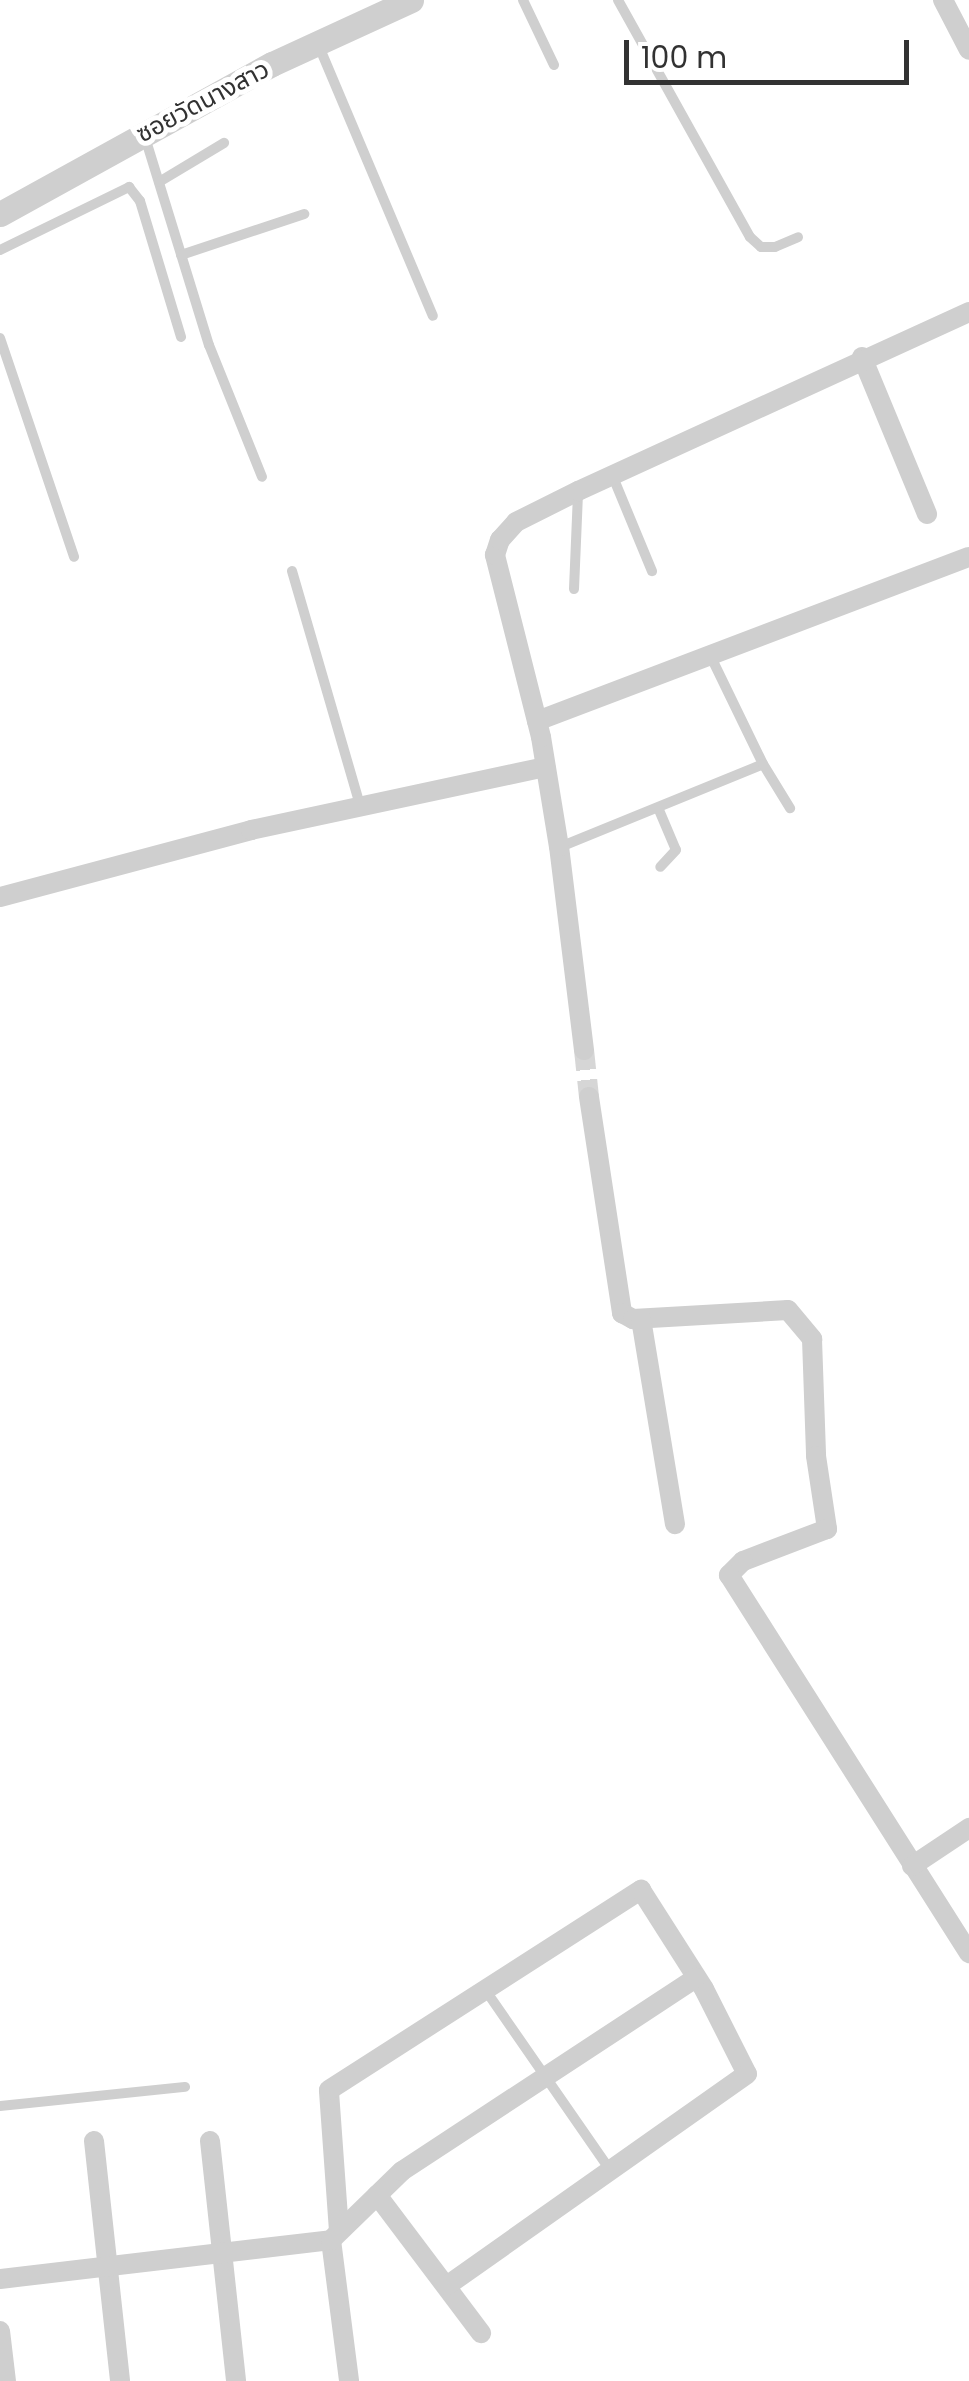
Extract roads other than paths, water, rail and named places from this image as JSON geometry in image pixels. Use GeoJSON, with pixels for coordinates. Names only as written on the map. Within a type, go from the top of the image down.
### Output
{"type":"FeatureCollection","features":[{"type":"Feature","properties":{"kind":"street","name":"ซอยวัดนางสาว"},"geometry":{"type":"LineString","coordinates":[[0,214],[144,133],[411,0]]}},
{"type":"Feature","properties":{"kind":"street"},"geometry":{"type":"LineString","coordinates":[[943,0],[969,50]]}},
{"type":"Feature","properties":{"kind":"street"},"geometry":{"type":"LineString","coordinates":[[584,1050],[559,847],[537,721],[495,554],[505,530],[578,491],[862,357],[969,312]]}},
{"type":"Feature","properties":{"kind":"street"},"geometry":{"type":"LineString","coordinates":[[862,357],[926,514]]}},
{"type":"Feature","properties":{"kind":"street"},"geometry":{"type":"LineString","coordinates":[[537,721],[969,557]]}},
{"type":"Feature","properties":{"kind":"street"},"geometry":{"type":"LineString","coordinates":[[0,897],[360,805],[545,767]]}},
{"type":"Feature","properties":{"kind":"street"},"geometry":{"type":"LineString","coordinates":[[589,1097],[616,1302],[622,1313],[641,1319],[788,1310],[812,1340],[816,1456],[827,1528],[742,1560],[728,1576],[969,1953]]}},
{"type":"Feature","properties":{"kind":"street"},"geometry":{"type":"LineString","coordinates":[[641,1319],[675,1524]]}},
{"type":"Feature","properties":{"kind":"street"},"geometry":{"type":"LineString","coordinates":[[912,1866],[969,1828]]}},
{"type":"Feature","properties":{"kind":"street"},"geometry":{"type":"LineString","coordinates":[[350,2381],[335,2236],[329,2090],[640,1890],[696,1978],[747,2074],[447,2286]]}},
{"type":"Feature","properties":{"kind":"street"},"geometry":{"type":"LineString","coordinates":[[0,2279],[335,2236],[402,2171],[696,1978]]}},
{"type":"Feature","properties":{"kind":"street"},"geometry":{"type":"LineString","coordinates":[[94,2141],[120,2381]]}},
{"type":"Feature","properties":{"kind":"street"},"geometry":{"type":"LineString","coordinates":[[210,2141],[236,2381]]}},
{"type":"Feature","properties":{"kind":"street"},"geometry":{"type":"LineString","coordinates":[[378,2195],[482,2333]]}},
{"type":"Feature","properties":{"kind":"street"},"geometry":{"type":"LineString","coordinates":[[0,2330],[6,2381]]}},
{"type":"Feature","properties":{"kind":"lane"},"geometry":{"type":"LineString","coordinates":[[523,0],[554,65]]}},
{"type":"Feature","properties":{"kind":"lane"},"geometry":{"type":"LineString","coordinates":[[618,0],[750,237],[760,247],[775,247],[798,238]]}},
{"type":"Feature","properties":{"kind":"lane"},"geometry":{"type":"LineString","coordinates":[[317,44],[433,316]]}},
{"type":"Feature","properties":{"kind":"lane"},"geometry":{"type":"LineString","coordinates":[[144,133],[181,256],[262,476]]}},
{"type":"Feature","properties":{"kind":"lane"},"geometry":{"type":"LineString","coordinates":[[159,182],[224,143]]}},
{"type":"Feature","properties":{"kind":"lane"},"geometry":{"type":"LineString","coordinates":[[0,250],[130,187],[140,201],[181,337]]}},
{"type":"Feature","properties":{"kind":"lane"},"geometry":{"type":"LineString","coordinates":[[181,256],[304,214]]}},
{"type":"Feature","properties":{"kind":"lane"},"geometry":{"type":"LineString","coordinates":[[0,338],[74,557]]}},
{"type":"Feature","properties":{"kind":"lane"},"geometry":{"type":"LineString","coordinates":[[613,477],[652,571]]}},
{"type":"Feature","properties":{"kind":"lane"},"geometry":{"type":"LineString","coordinates":[[574,589],[578,491]]}},
{"type":"Feature","properties":{"kind":"lane"},"geometry":{"type":"LineString","coordinates":[[292,570],[360,805]]}},
{"type":"Feature","properties":{"kind":"lane"},"geometry":{"type":"LineString","coordinates":[[711,657],[763,764],[790,808]]}},
{"type":"Feature","properties":{"kind":"lane"},"geometry":{"type":"LineString","coordinates":[[559,847],[659,810],[763,764]]}},
{"type":"Feature","properties":{"kind":"lane"},"geometry":{"type":"LineString","coordinates":[[659,810],[676,850],[660,868]]}},
{"type":"Feature","properties":{"kind":"lane"},"geometry":{"type":"LineString","coordinates":[[484,1988],[611,2171]]}},
{"type":"Feature","properties":{"kind":"lane"},"geometry":{"type":"LineString","coordinates":[[0,2106],[185,2087]]}},
{"type":"Feature","properties":{"kind":"tunnel"},"geometry":{"type":"LineString","coordinates":[[584,1050],[589,1097]]}}]}
